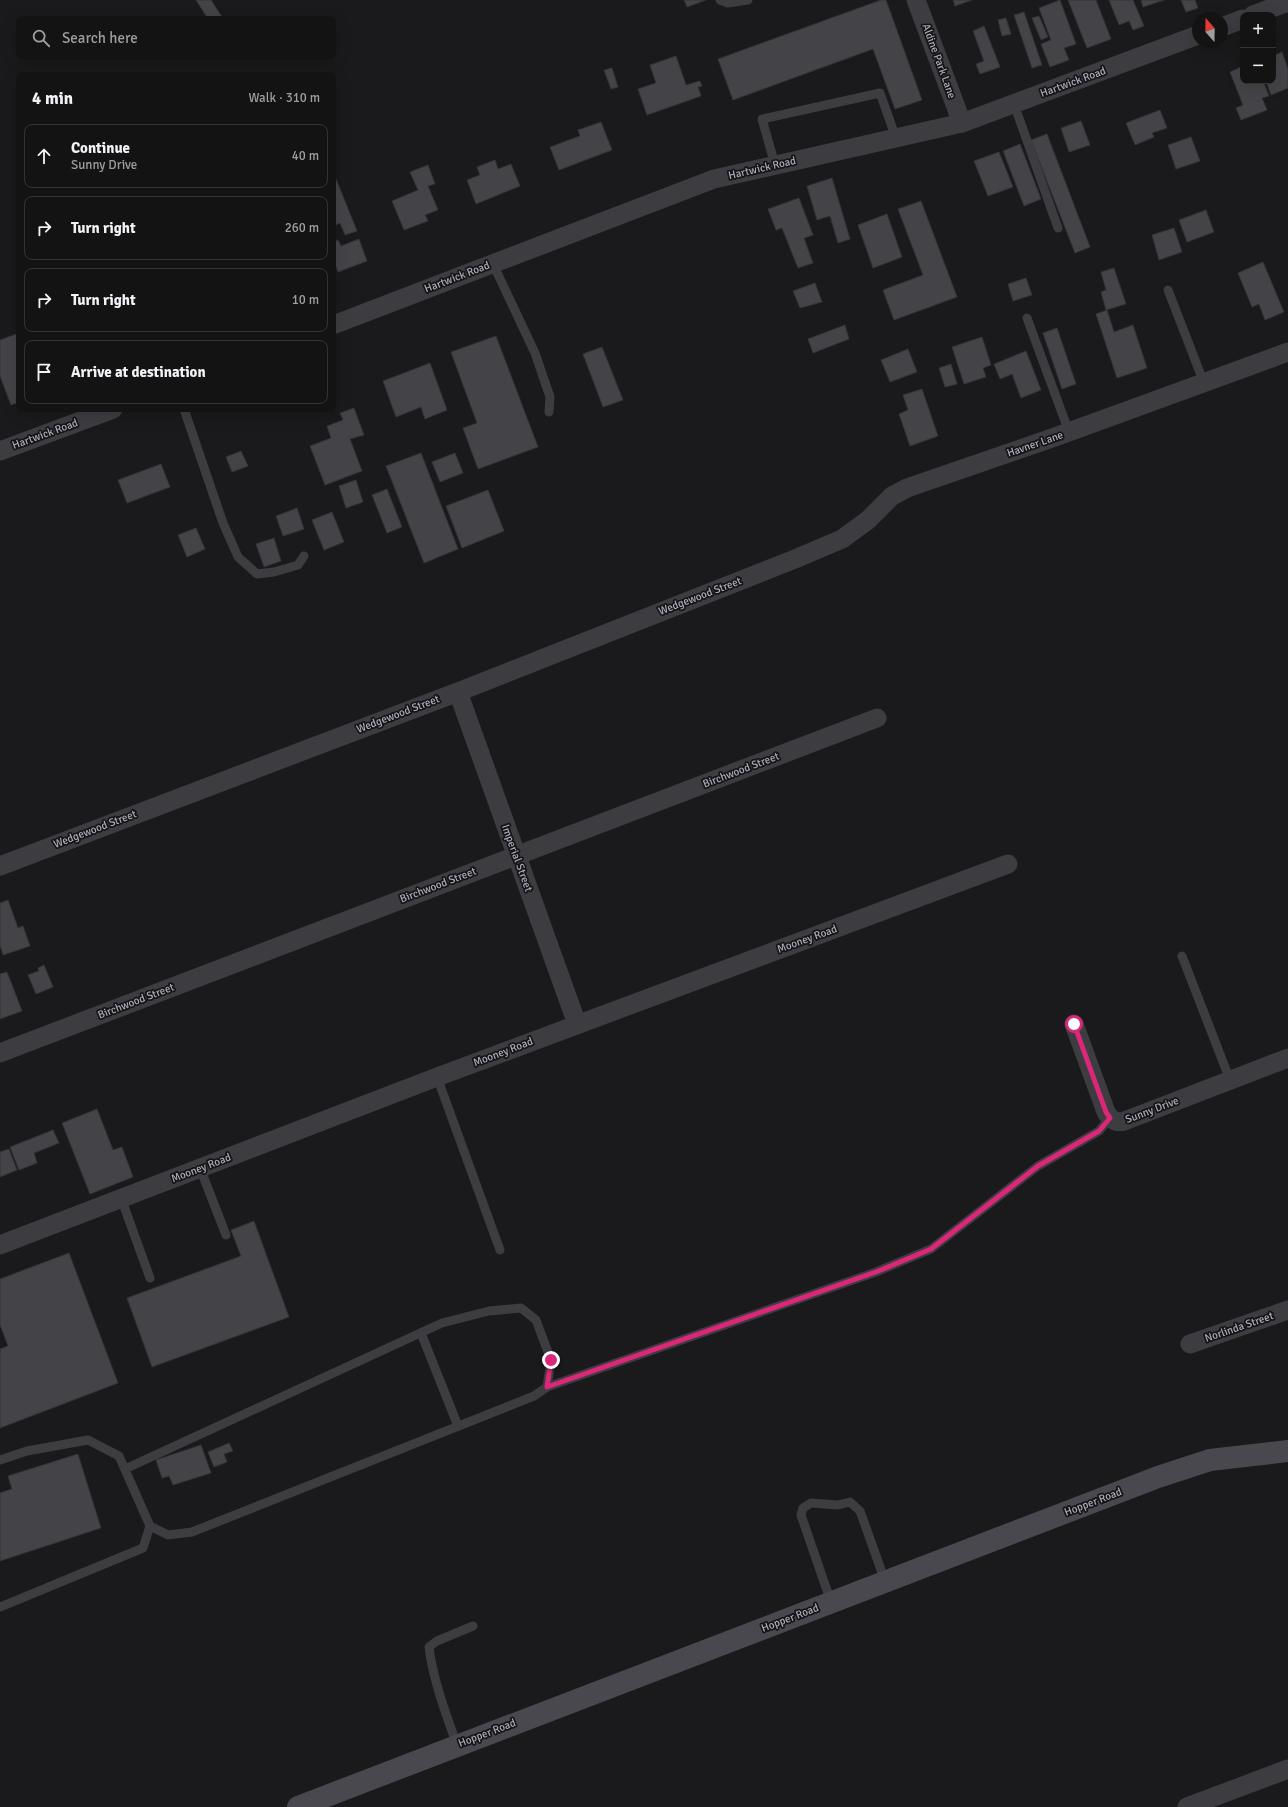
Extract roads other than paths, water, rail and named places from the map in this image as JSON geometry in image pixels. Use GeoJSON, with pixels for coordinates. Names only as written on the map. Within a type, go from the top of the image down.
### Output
{"type":"FeatureCollection","features":[{"type":"Feature","properties":{"kind":"main road","name":"Hopper Road"},"geometry":{"type":"LineString","coordinates":[[298,1807],[456,1745],[1158,1478],[1210,1460],[1288,1450]]}},
{"type":"Feature","properties":{"kind":"street","name":"Aldine Park Lane"},"geometry":{"type":"LineString","coordinates":[[916,0],[962,123]]}},
{"type":"Feature","properties":{"kind":"street"},"geometry":{"type":"LineString","coordinates":[[1261,12],[1288,2]]}},
{"type":"Feature","properties":{"kind":"street"},"geometry":{"type":"LineString","coordinates":[[1228,25],[1240,20]]}},
{"type":"Feature","properties":{"kind":"street","name":"Hartwick Road"},"geometry":{"type":"LineString","coordinates":[[336,324],[714,179],[962,123],[1192,38]]}},
{"type":"Feature","properties":{"kind":"street","name":"Havner Lane"},"geometry":{"type":"LineString","coordinates":[[795,559],[842,539],[868,520],[892,496],[907,488],[1069,432],[1288,352]]}},
{"type":"Feature","properties":{"kind":"street","name":"Hartwick Road"},"geometry":{"type":"LineString","coordinates":[[0,451],[104,412]]}},
{"type":"Feature","properties":{"kind":"street","name":"Wedgewood Street"},"geometry":{"type":"LineString","coordinates":[[0,866],[458,692],[795,559]]}},
{"type":"Feature","properties":{"kind":"street","name":"Imperial Street"},"geometry":{"type":"LineString","coordinates":[[458,692],[577,1024]]}},
{"type":"Feature","properties":{"kind":"street","name":"Birchwood Street"},"geometry":{"type":"LineString","coordinates":[[0,1053],[877,718]]}},
{"type":"Feature","properties":{"kind":"street","name":"Mooney Road"},"geometry":{"type":"LineString","coordinates":[[0,1245],[577,1024],[1008,864]]}},
{"type":"Feature","properties":{"kind":"street","name":"Sunny Drive"},"geometry":{"type":"LineString","coordinates":[[1074,1024],[1106,1112],[1110,1118],[1116,1122],[1124,1121],[1288,1058]]}},
{"type":"Feature","properties":{"kind":"street","name":"Norlinda Street"},"geometry":{"type":"LineString","coordinates":[[1190,1344],[1288,1310]]}},
{"type":"Feature","properties":{"kind":"street"},"geometry":{"type":"LineString","coordinates":[[1187,1807],[1288,1768]]}},
{"type":"Feature","properties":{"kind":"lane"},"geometry":{"type":"LineString","coordinates":[[720,0],[728,4],[748,0]]}},
{"type":"Feature","properties":{"kind":"lane"},"geometry":{"type":"LineString","coordinates":[[775,165],[762,119],[880,93],[896,138]]}},
{"type":"Feature","properties":{"kind":"lane"},"geometry":{"type":"LineString","coordinates":[[1014,104],[1058,228]]}},
{"type":"Feature","properties":{"kind":"lane"},"geometry":{"type":"LineString","coordinates":[[493,264],[535,353],[550,396],[549,412]]}},
{"type":"Feature","properties":{"kind":"lane"},"geometry":{"type":"LineString","coordinates":[[1168,290],[1204,383]]}},
{"type":"Feature","properties":{"kind":"lane"},"geometry":{"type":"LineString","coordinates":[[1027,318],[1069,432]]}},
{"type":"Feature","properties":{"kind":"lane"},"geometry":{"type":"LineString","coordinates":[[185,412],[223,523],[238,556],[257,574],[274,572],[298,565],[304,556]]}},
{"type":"Feature","properties":{"kind":"lane"},"geometry":{"type":"LineString","coordinates":[[1182,956],[1230,1080]]}},
{"type":"Feature","properties":{"kind":"lane"},"geometry":{"type":"LineString","coordinates":[[437,1077],[500,1250]]}},
{"type":"Feature","properties":{"kind":"lane"},"geometry":{"type":"LineString","coordinates":[[0,1460],[27,1451],[88,1440],[119,1456],[150,1526],[168,1535],[192,1532],[534,1396],[547,1387],[876,1272],[931,1249],[1038,1166],[1099,1131],[1110,1118]]}},
{"type":"Feature","properties":{"kind":"lane"},"geometry":{"type":"LineString","coordinates":[[200,1168],[226,1235]]}},
{"type":"Feature","properties":{"kind":"lane"},"geometry":{"type":"LineString","coordinates":[[121,1198],[150,1278]]}},
{"type":"Feature","properties":{"kind":"lane"},"geometry":{"type":"LineString","coordinates":[[125,1469],[442,1323],[489,1311],[521,1308],[536,1320],[551,1360],[547,1387]]}},
{"type":"Feature","properties":{"kind":"lane"},"geometry":{"type":"LineString","coordinates":[[421,1333],[458,1426]]}},
{"type":"Feature","properties":{"kind":"lane"},"geometry":{"type":"LineString","coordinates":[[831,1602],[801,1515],[803,1508],[811,1503],[838,1505],[850,1502],[860,1511],[885,1582]]}},
{"type":"Feature","properties":{"kind":"lane"},"geometry":{"type":"LineString","coordinates":[[0,1607],[143,1548],[150,1526]]}},
{"type":"Feature","properties":{"kind":"lane"},"geometry":{"type":"LineString","coordinates":[[456,1745],[446,1715],[429,1647],[437,1641],[474,1626]]}}]}
